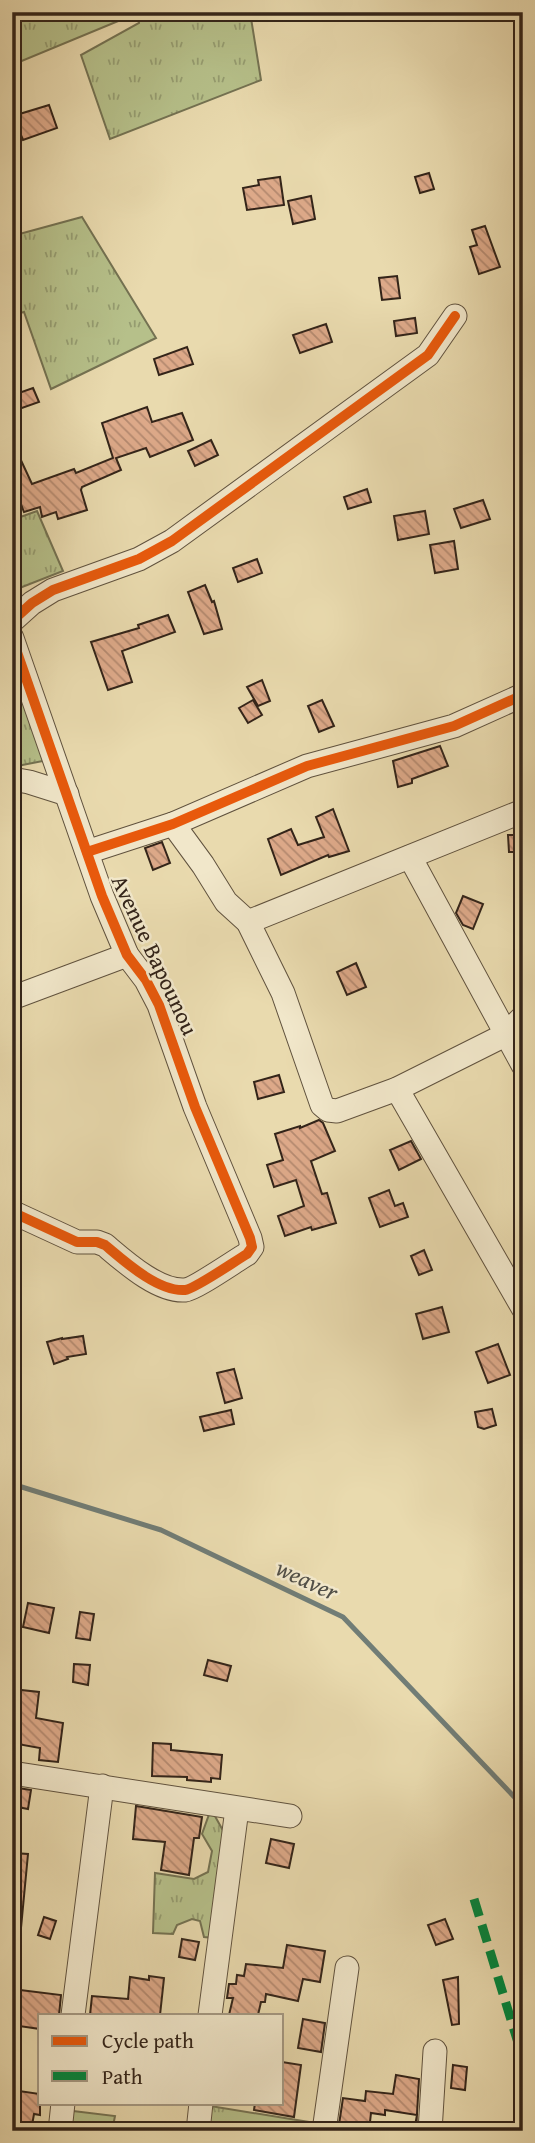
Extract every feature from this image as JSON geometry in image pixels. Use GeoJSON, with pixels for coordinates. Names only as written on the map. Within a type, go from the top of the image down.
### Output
{"type":"FeatureCollection","features":[{"type":"Feature","properties":{"kind":"street"},"geometry":{"type":"LineString","coordinates":[[12,621],[32,603],[53,590],[139,559],[172,541],[428,355],[455,316]]}},
{"type":"Feature","properties":{"kind":"street","name":"Avenue Bapounou"},"geometry":{"type":"LineString","coordinates":[[12,638],[102,896],[127,956],[146,980],[159,1005],[195,1107],[252,1247],[247,1254],[187,1290],[169,1288],[147,1277],[105,1245],[97,1242],[77,1242],[12,1212]]}},
{"type":"Feature","properties":{"kind":"street"},"geometry":{"type":"LineString","coordinates":[[87,852],[173,824],[307,766],[454,726],[523,695]]}},
{"type":"Feature","properties":{"kind":"street"},"geometry":{"type":"LineString","coordinates":[[12,779],[66,794]]}},
{"type":"Feature","properties":{"kind":"street"},"geometry":{"type":"LineString","coordinates":[[248,922],[523,811]]}},
{"type":"Feature","properties":{"kind":"street"},"geometry":{"type":"LineString","coordinates":[[173,824],[226,902],[248,922],[283,993],[322,1105],[328,1110],[337,1111],[397,1089],[505,1035],[523,1017]]}},
{"type":"Feature","properties":{"kind":"street"},"geometry":{"type":"LineString","coordinates":[[410,857],[523,1065]]}},
{"type":"Feature","properties":{"kind":"street"},"geometry":{"type":"LineString","coordinates":[[12,998],[127,956]]}},
{"type":"Feature","properties":{"kind":"street"},"geometry":{"type":"LineString","coordinates":[[397,1089],[519,1293]]}},
{"type":"Feature","properties":{"kind":"street"},"geometry":{"type":"LineString","coordinates":[[12,1773],[290,1816]]}},
{"type":"Feature","properties":{"kind":"street"},"geometry":{"type":"LineString","coordinates":[[73,2014],[102,1786]]}},
{"type":"Feature","properties":{"kind":"street"},"geometry":{"type":"LineString","coordinates":[[210,2014],[237,1809]]}},
{"type":"Feature","properties":{"kind":"street"},"geometry":{"type":"LineString","coordinates":[[324,2131],[347,1968]]}},
{"type":"Feature","properties":{"kind":"street"},"geometry":{"type":"LineString","coordinates":[[430,2131],[435,2052]]}},
{"type":"Feature","properties":{"kind":"street"},"geometry":{"type":"LineString","coordinates":[[60,2131],[63,2104]]}},
{"type":"Feature","properties":{"kind":"street"},"geometry":{"type":"LineString","coordinates":[[198,2131],[201,2104]]}},
{"type":"Feature","properties":{"kind":"green space"},"geometry":{"type":"Polygon","coordinates":[[[12,12],[125,12],[128,17],[12,65],[12,12]]]}},
{"type":"Feature","properties":{"kind":"green space"},"geometry":{"type":"Polygon","coordinates":[[[138,12],[250,12],[261,80],[110,139],[81,55],[139,23],[138,12]]]}},
{"type":"Feature","properties":{"kind":"green space"},"geometry":{"type":"Polygon","coordinates":[[[82,217],[156,338],[51,389],[24,312],[12,315],[12,236],[82,217]]]}},
{"type":"Feature","properties":{"kind":"green space"},"geometry":{"type":"Polygon","coordinates":[[[37,511],[63,571],[12,591],[12,520],[37,511]]]}},
{"type":"Feature","properties":{"kind":"green space"},"geometry":{"type":"Polygon","coordinates":[[[12,665],[48,760],[12,767],[12,665]]]}},
{"type":"Feature","properties":{"kind":"green space"},"geometry":{"type":"Polygon","coordinates":[[[211,1809],[226,1836],[213,1938],[204,1937],[200,1921],[192,1919],[177,1925],[173,1934],[153,1933],[155,1873],[194,1879],[208,1872],[212,1851],[202,1834],[211,1809]]]}},
{"type":"Feature","properties":{"kind":"green space"},"geometry":{"type":"Polygon","coordinates":[[[198,2104],[309,2122],[319,2127],[319,2131],[194,2131],[198,2104]]]}},
{"type":"Feature","properties":{"kind":"green space"},"geometry":{"type":"Polygon","coordinates":[[[73,2111],[115,2116],[112,2131],[70,2131],[73,2111]]]}},
{"type":"Feature","properties":{"kind":"building"},"geometry":{"type":"Polygon","coordinates":[[[49,105],[57,128],[23,140],[13,116],[49,105]]]}},
{"type":"Feature","properties":{"kind":"building"},"geometry":{"type":"Polygon","coordinates":[[[429,173],[434,189],[420,193],[415,177],[429,173]]]}},
{"type":"Feature","properties":{"kind":"building"},"geometry":{"type":"Polygon","coordinates":[[[280,177],[284,205],[247,210],[243,188],[259,185],[258,180],[280,177]]]}},
{"type":"Feature","properties":{"kind":"building"},"geometry":{"type":"Polygon","coordinates":[[[311,196],[315,219],[293,224],[288,201],[311,196]]]}},
{"type":"Feature","properties":{"kind":"building"},"geometry":{"type":"Polygon","coordinates":[[[485,226],[500,267],[479,274],[470,247],[477,245],[472,230],[485,226]]]}},
{"type":"Feature","properties":{"kind":"building"},"geometry":{"type":"Polygon","coordinates":[[[397,276],[400,298],[382,300],[379,278],[397,276]]]}},
{"type":"Feature","properties":{"kind":"building"},"geometry":{"type":"Polygon","coordinates":[[[415,318],[417,333],[396,336],[394,321],[415,318]]]}},
{"type":"Feature","properties":{"kind":"building"},"geometry":{"type":"Polygon","coordinates":[[[326,324],[332,342],[300,353],[293,335],[326,324]]]}},
{"type":"Feature","properties":{"kind":"building"},"geometry":{"type":"Polygon","coordinates":[[[187,347],[193,364],[159,375],[154,359],[187,347]]]}},
{"type":"Feature","properties":{"kind":"building"},"geometry":{"type":"Polygon","coordinates":[[[33,388],[39,402],[19,409],[13,395],[33,388]]]}},
{"type":"Feature","properties":{"kind":"building"},"geometry":{"type":"Polygon","coordinates":[[[147,407],[152,422],[182,413],[193,440],[150,457],[146,448],[116,458],[121,470],[82,487],[87,510],[58,519],[56,512],[42,517],[40,507],[24,512],[12,482],[12,441],[32,484],[74,469],[76,473],[113,458],[102,423],[147,407]]]}},
{"type":"Feature","properties":{"kind":"building"},"geometry":{"type":"Polygon","coordinates":[[[211,440],[218,455],[195,466],[188,451],[211,440]]]}},
{"type":"Feature","properties":{"kind":"building"},"geometry":{"type":"Polygon","coordinates":[[[367,489],[371,502],[348,509],[344,497],[367,489]]]}},
{"type":"Feature","properties":{"kind":"building"},"geometry":{"type":"Polygon","coordinates":[[[483,500],[490,519],[461,528],[454,509],[483,500]]]}},
{"type":"Feature","properties":{"kind":"building"},"geometry":{"type":"Polygon","coordinates":[[[425,511],[429,534],[398,540],[394,516],[425,511]]]}},
{"type":"Feature","properties":{"kind":"building"},"geometry":{"type":"Polygon","coordinates":[[[454,541],[458,569],[435,573],[430,545],[454,541]]]}},
{"type":"Feature","properties":{"kind":"building"},"geometry":{"type":"Polygon","coordinates":[[[257,559],[262,573],[238,582],[233,568],[257,559]]]}},
{"type":"Feature","properties":{"kind":"building"},"geometry":{"type":"Polygon","coordinates":[[[205,585],[212,602],[214,601],[222,629],[204,634],[188,592],[205,585]]]}},
{"type":"Feature","properties":{"kind":"building"},"geometry":{"type":"Polygon","coordinates":[[[168,615],[175,632],[122,651],[132,682],[108,690],[91,642],[139,628],[138,625],[168,615]]]}},
{"type":"Feature","properties":{"kind":"building"},"geometry":{"type":"Polygon","coordinates":[[[262,680],[270,701],[258,706],[247,687],[262,680]]]}},
{"type":"Feature","properties":{"kind":"building"},"geometry":{"type":"Polygon","coordinates":[[[253,700],[262,715],[248,723],[239,708],[253,700]]]}},
{"type":"Feature","properties":{"kind":"building"},"geometry":{"type":"Polygon","coordinates":[[[322,700],[334,726],[319,732],[308,706],[322,700]]]}},
{"type":"Feature","properties":{"kind":"building"},"geometry":{"type":"Polygon","coordinates":[[[440,746],[448,766],[398,787],[393,761],[440,746]]]}},
{"type":"Feature","properties":{"kind":"building"},"geometry":{"type":"Polygon","coordinates":[[[333,809],[349,851],[329,857],[328,855],[281,875],[268,839],[291,829],[298,845],[324,837],[316,817],[333,809]]]}},
{"type":"Feature","properties":{"kind":"building"},"geometry":{"type":"Polygon","coordinates":[[[508,835],[523,835],[523,852],[509,852],[508,835]]]}},
{"type":"Feature","properties":{"kind":"building"},"geometry":{"type":"Polygon","coordinates":[[[162,842],[170,863],[153,870],[145,848],[162,842]]]}},
{"type":"Feature","properties":{"kind":"building"},"geometry":{"type":"Polygon","coordinates":[[[463,896],[483,904],[473,929],[463,925],[456,913],[463,896]]]}},
{"type":"Feature","properties":{"kind":"building"},"geometry":{"type":"Polygon","coordinates":[[[356,963],[366,987],[347,995],[337,972],[356,963]]]}},
{"type":"Feature","properties":{"kind":"building"},"geometry":{"type":"Polygon","coordinates":[[[279,1075],[284,1092],[258,1099],[254,1082],[279,1075]]]}},
{"type":"Feature","properties":{"kind":"building"},"geometry":{"type":"Polygon","coordinates":[[[319,1120],[323,1123],[335,1151],[311,1161],[322,1194],[327,1193],[336,1223],[312,1230],[311,1227],[285,1236],[278,1216],[304,1206],[296,1180],[274,1187],[267,1165],[283,1160],[275,1134],[319,1120]]]}},
{"type":"Feature","properties":{"kind":"building"},"geometry":{"type":"Polygon","coordinates":[[[411,1141],[421,1159],[399,1170],[390,1150],[411,1141]]]}},
{"type":"Feature","properties":{"kind":"building"},"geometry":{"type":"Polygon","coordinates":[[[389,1190],[395,1206],[403,1203],[408,1217],[380,1227],[369,1198],[389,1190]]]}},
{"type":"Feature","properties":{"kind":"building"},"geometry":{"type":"Polygon","coordinates":[[[424,1250],[432,1270],[419,1275],[411,1256],[424,1250]]]}},
{"type":"Feature","properties":{"kind":"building"},"geometry":{"type":"Polygon","coordinates":[[[442,1307],[449,1332],[423,1339],[416,1314],[442,1307]]]}},
{"type":"Feature","properties":{"kind":"building"},"geometry":{"type":"Polygon","coordinates":[[[83,1336],[86,1354],[67,1357],[68,1359],[54,1364],[47,1342],[83,1336]]]}},
{"type":"Feature","properties":{"kind":"building"},"geometry":{"type":"Polygon","coordinates":[[[498,1344],[510,1375],[488,1383],[476,1352],[498,1344]]]}},
{"type":"Feature","properties":{"kind":"building"},"geometry":{"type":"Polygon","coordinates":[[[234,1369],[242,1398],[225,1403],[217,1373],[234,1369]]]}},
{"type":"Feature","properties":{"kind":"building"},"geometry":{"type":"Polygon","coordinates":[[[492,1409],[496,1425],[484,1429],[478,1427],[475,1412],[492,1409]]]}},
{"type":"Feature","properties":{"kind":"building"},"geometry":{"type":"Polygon","coordinates":[[[231,1410],[234,1424],[204,1431],[200,1417],[231,1410]]]}},
{"type":"Feature","properties":{"kind":"building"},"geometry":{"type":"Polygon","coordinates":[[[28,1603],[54,1608],[49,1633],[23,1627],[28,1603]]]}},
{"type":"Feature","properties":{"kind":"building"},"geometry":{"type":"Polygon","coordinates":[[[80,1612],[94,1614],[90,1640],[76,1638],[80,1612]]]}},
{"type":"Feature","properties":{"kind":"building"},"geometry":{"type":"Polygon","coordinates":[[[208,1660],[231,1666],[227,1681],[204,1675],[208,1660]]]}},
{"type":"Feature","properties":{"kind":"building"},"geometry":{"type":"Polygon","coordinates":[[[74,1664],[90,1665],[88,1685],[73,1682],[74,1664]]]}},
{"type":"Feature","properties":{"kind":"building"},"geometry":{"type":"Polygon","coordinates":[[[12,1689],[39,1692],[36,1718],[63,1723],[58,1762],[39,1760],[40,1748],[12,1743],[12,1689]]]}},
{"type":"Feature","properties":{"kind":"building"},"geometry":{"type":"Polygon","coordinates":[[[153,1743],[171,1744],[171,1750],[222,1755],[220,1779],[211,1778],[211,1782],[187,1780],[187,1777],[152,1776],[153,1743]]]}},
{"type":"Feature","properties":{"kind":"building"},"geometry":{"type":"Polygon","coordinates":[[[12,1787],[31,1790],[28,1809],[12,1806],[12,1787]]]}},
{"type":"Feature","properties":{"kind":"building"},"geometry":{"type":"Polygon","coordinates":[[[136,1806],[202,1817],[199,1838],[194,1838],[189,1875],[161,1870],[165,1842],[133,1839],[136,1806]]]}},
{"type":"Feature","properties":{"kind":"building"},"geometry":{"type":"Polygon","coordinates":[[[271,1839],[294,1844],[289,1868],[266,1863],[271,1839]]]}},
{"type":"Feature","properties":{"kind":"building"},"geometry":{"type":"Polygon","coordinates":[[[13,1853],[28,1854],[21,1928],[12,1927],[13,1853]]]}},
{"type":"Feature","properties":{"kind":"building"},"geometry":{"type":"Polygon","coordinates":[[[44,1917],[56,1921],[50,1939],[38,1935],[44,1917]]]}},
{"type":"Feature","properties":{"kind":"building"},"geometry":{"type":"Polygon","coordinates":[[[445,1919],[453,1939],[436,1945],[428,1925],[445,1919]]]}},
{"type":"Feature","properties":{"kind":"building"},"geometry":{"type":"Polygon","coordinates":[[[182,1939],[199,1942],[195,1960],[179,1957],[182,1939]]]}},
{"type":"Feature","properties":{"kind":"building"},"geometry":{"type":"Polygon","coordinates":[[[287,1945],[325,1951],[320,1982],[303,1979],[298,2001],[266,1994],[258,2014],[229,2014],[233,1998],[227,1998],[229,1984],[236,1984],[237,1975],[244,1976],[246,1964],[283,1968],[287,1945]]]}},
{"type":"Feature","properties":{"kind":"building"},"geometry":{"type":"Polygon","coordinates":[[[149,1976],[164,1978],[160,2014],[90,2014],[92,1996],[128,1999],[130,1977],[149,1980],[149,1976]]]}},
{"type":"Feature","properties":{"kind":"building"},"geometry":{"type":"Polygon","coordinates":[[[458,1977],[459,2024],[452,2025],[443,1980],[458,1977]]]}},
{"type":"Feature","properties":{"kind":"building"},"geometry":{"type":"Polygon","coordinates":[[[12,1989],[61,1995],[59,2014],[38,2014],[38,2029],[12,2025],[12,1989]]]}},
{"type":"Feature","properties":{"kind":"building"},"geometry":{"type":"Polygon","coordinates":[[[303,2019],[325,2023],[321,2052],[298,2048],[303,2019]]]}},
{"type":"Feature","properties":{"kind":"building"},"geometry":{"type":"Polygon","coordinates":[[[284,2062],[301,2065],[294,2117],[254,2110],[255,2104],[284,2104],[284,2062]]]}},
{"type":"Feature","properties":{"kind":"building"},"geometry":{"type":"Polygon","coordinates":[[[453,2065],[467,2067],[465,2090],[451,2088],[453,2065]]]}},
{"type":"Feature","properties":{"kind":"building"},"geometry":{"type":"Polygon","coordinates":[[[396,2075],[419,2079],[417,2115],[385,2110],[385,2115],[371,2113],[369,2131],[338,2131],[343,2098],[365,2101],[366,2091],[393,2094],[396,2075]]]}},
{"type":"Feature","properties":{"kind":"building"},"geometry":{"type":"Polygon","coordinates":[[[12,2090],[38,2094],[40,2115],[34,2114],[31,2131],[12,2131],[12,2090]]]}},
{"type":"Feature","properties":{"kind":"waterway","name":"weaver"},"geometry":{"type":"LineString","coordinates":[[12,1484],[161,1530],[343,1617],[523,1806]]}},
{"type":"Feature","properties":{"kind":"marked path"},"geometry":{"type":"LineString","coordinates":[[474,1899],[519,2046],[523,2070]]}},
{"type":"Feature","properties":{"kind":"cycle path"},"geometry":{"type":"LineString","coordinates":[[12,621],[32,603],[53,590],[139,559],[172,541],[428,355],[455,316]]}},
{"type":"Feature","properties":{"kind":"cycle path"},"geometry":{"type":"LineString","coordinates":[[12,638],[102,896],[127,955],[146,980],[159,1005],[195,1107],[252,1247],[247,1254],[197,1285],[185,1290],[175,1289],[153,1281],[105,1245],[97,1242],[77,1242],[12,1212]]}},
{"type":"Feature","properties":{"kind":"cycle path"},"geometry":{"type":"LineString","coordinates":[[87,852],[173,824],[307,766],[454,726],[523,695]]}}]}
